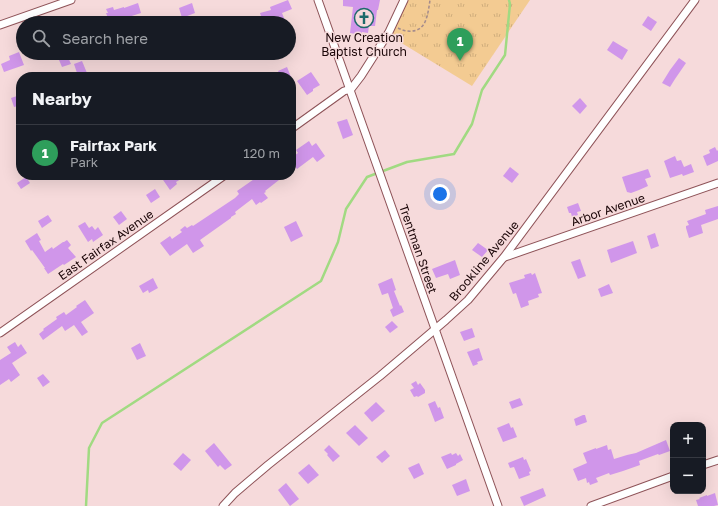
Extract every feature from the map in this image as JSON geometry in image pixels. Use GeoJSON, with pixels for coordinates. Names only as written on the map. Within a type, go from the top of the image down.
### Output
{"type":"FeatureCollection","features":[{"type":"Feature","properties":{"kind":"street"},"geometry":{"type":"LineString","coordinates":[[26,16],[71,0]]}},
{"type":"Feature","properties":{"kind":"street","name":"Trentman Street"},"geometry":{"type":"LineString","coordinates":[[318,0],[498,506]]}},
{"type":"Feature","properties":{"kind":"street"},"geometry":{"type":"LineString","coordinates":[[296,125],[344,91],[350,89],[365,70],[390,32],[404,0]]}},
{"type":"Feature","properties":{"kind":"street","name":"Brookline Avenue"},"geometry":{"type":"LineString","coordinates":[[223,506],[235,493],[268,465],[374,381],[468,300],[504,257],[695,0]]}},
{"type":"Feature","properties":{"kind":"street"},"geometry":{"type":"LineString","coordinates":[[0,25],[16,19]]}},
{"type":"Feature","properties":{"kind":"street","name":"East Fairfax Avenue"},"geometry":{"type":"LineString","coordinates":[[0,333],[218,180]]}},
{"type":"Feature","properties":{"kind":"street","name":"Arbor Avenue"},"geometry":{"type":"LineString","coordinates":[[504,257],[718,183]]}},
{"type":"Feature","properties":{"kind":"street"},"geometry":{"type":"LineString","coordinates":[[706,464],[718,460]]}},
{"type":"Feature","properties":{"kind":"street"},"geometry":{"type":"LineString","coordinates":[[590,506],[670,477]]}},
{"type":"Feature","properties":{"kind":"path"},"geometry":{"type":"LineString","coordinates":[[393,25],[408,32],[418,29],[426,21],[430,0]]}},
{"type":"Feature","properties":{"kind":"green space"},"geometry":{"type":"Polygon","coordinates":[[[406,0],[530,0],[472,86],[390,36],[406,0]]]}},
{"type":"Feature","properties":{"kind":"building"},"geometry":{"type":"Polygon","coordinates":[[[288,0],[292,9],[282,13],[283,16],[261,16],[260,13],[271,10],[270,7],[288,0]]]}},
{"type":"Feature","properties":{"kind":"building","name":"New Creation Baptist Church"},"geometry":{"type":"Polygon","coordinates":[[[343,0],[380,0],[375,26],[369,26],[368,33],[362,32],[362,35],[350,33],[353,7],[343,6],[343,0]]]}},
{"type":"Feature","properties":{"kind":"building"},"geometry":{"type":"Polygon","coordinates":[[[138,3],[141,13],[132,16],[107,16],[106,13],[108,13],[106,9],[113,7],[114,10],[138,3]]]}},
{"type":"Feature","properties":{"kind":"building"},"geometry":{"type":"Polygon","coordinates":[[[192,3],[195,13],[187,16],[181,16],[179,8],[192,3]]]}},
{"type":"Feature","properties":{"kind":"building"},"geometry":{"type":"Polygon","coordinates":[[[648,16],[657,22],[651,31],[642,25],[648,16]]]}},
{"type":"Feature","properties":{"kind":"building"},"geometry":{"type":"Polygon","coordinates":[[[613,41],[628,50],[622,60],[607,50],[613,41]]]}},
{"type":"Feature","properties":{"kind":"building"},"geometry":{"type":"Polygon","coordinates":[[[16,53],[16,60],[22,60],[24,65],[4,72],[1,64],[10,60],[9,56],[16,53]]]}},
{"type":"Feature","properties":{"kind":"building"},"geometry":{"type":"Polygon","coordinates":[[[679,58],[686,63],[670,87],[662,83],[679,58]]]}},
{"type":"Feature","properties":{"kind":"building"},"geometry":{"type":"Polygon","coordinates":[[[59,60],[69,60],[71,64],[62,67],[59,60]]]}},
{"type":"Feature","properties":{"kind":"building"},"geometry":{"type":"Polygon","coordinates":[[[82,61],[87,72],[77,72],[74,64],[82,61]]]}},
{"type":"Feature","properties":{"kind":"building"},"geometry":{"type":"Polygon","coordinates":[[[287,67],[289,72],[278,72],[287,67]]]}},
{"type":"Feature","properties":{"kind":"building"},"geometry":{"type":"Polygon","coordinates":[[[311,72],[320,85],[307,95],[297,81],[311,72]]]}},
{"type":"Feature","properties":{"kind":"building"},"geometry":{"type":"Polygon","coordinates":[[[16,96],[16,106],[14,107],[11,98],[16,96]]]}},
{"type":"Feature","properties":{"kind":"building"},"geometry":{"type":"Polygon","coordinates":[[[580,98],[587,106],[580,114],[572,106],[580,98]]]}},
{"type":"Feature","properties":{"kind":"building"},"geometry":{"type":"Polygon","coordinates":[[[347,119],[353,135],[343,139],[337,122],[347,119]]]}},
{"type":"Feature","properties":{"kind":"building"},"geometry":{"type":"Polygon","coordinates":[[[309,141],[312,146],[316,143],[325,156],[317,162],[313,157],[297,169],[296,154],[298,153],[296,150],[309,141]]]}},
{"type":"Feature","properties":{"kind":"building"},"geometry":{"type":"Polygon","coordinates":[[[715,147],[717,151],[718,150],[718,161],[707,166],[703,156],[710,153],[709,150],[715,147]]]}},
{"type":"Feature","properties":{"kind":"building"},"geometry":{"type":"Polygon","coordinates":[[[675,156],[677,161],[681,160],[684,167],[691,164],[694,172],[683,176],[682,174],[670,178],[664,161],[675,156]]]}},
{"type":"Feature","properties":{"kind":"building"},"geometry":{"type":"Polygon","coordinates":[[[510,167],[519,174],[512,183],[503,176],[510,167]]]}},
{"type":"Feature","properties":{"kind":"building"},"geometry":{"type":"Polygon","coordinates":[[[648,169],[651,177],[645,179],[648,186],[631,193],[627,192],[622,177],[648,169]]]}},
{"type":"Feature","properties":{"kind":"building"},"geometry":{"type":"Polygon","coordinates":[[[22,180],[28,180],[30,183],[21,189],[17,183],[22,180]]]}},
{"type":"Feature","properties":{"kind":"building"},"geometry":{"type":"Polygon","coordinates":[[[163,180],[179,180],[176,182],[177,184],[170,190],[163,180]]]}},
{"type":"Feature","properties":{"kind":"building"},"geometry":{"type":"Polygon","coordinates":[[[253,180],[279,180],[265,191],[266,192],[264,193],[268,198],[256,205],[252,199],[235,212],[236,214],[231,218],[200,240],[204,246],[193,253],[187,244],[170,256],[160,243],[170,236],[172,239],[182,232],[180,230],[185,226],[187,228],[192,225],[193,226],[235,198],[239,194],[237,191],[253,180]]]}},
{"type":"Feature","properties":{"kind":"building"},"geometry":{"type":"Polygon","coordinates":[[[155,189],[160,197],[151,203],[146,195],[155,189]]]}},
{"type":"Feature","properties":{"kind":"building"},"geometry":{"type":"Polygon","coordinates":[[[578,203],[581,211],[577,212],[578,215],[572,217],[567,207],[578,203]]]}},
{"type":"Feature","properties":{"kind":"building"},"geometry":{"type":"Polygon","coordinates":[[[718,206],[718,219],[701,225],[703,233],[689,238],[686,228],[686,226],[689,225],[687,221],[706,214],[705,210],[718,206]]]}},
{"type":"Feature","properties":{"kind":"building"},"geometry":{"type":"Polygon","coordinates":[[[121,211],[127,219],[119,225],[113,217],[121,211]]]}},
{"type":"Feature","properties":{"kind":"building"},"geometry":{"type":"Polygon","coordinates":[[[48,215],[52,221],[42,228],[38,221],[48,215]]]}},
{"type":"Feature","properties":{"kind":"building"},"geometry":{"type":"Polygon","coordinates":[[[296,221],[303,236],[291,242],[284,227],[296,221]]]}},
{"type":"Feature","properties":{"kind":"building"},"geometry":{"type":"Polygon","coordinates":[[[85,222],[89,228],[92,226],[95,230],[98,227],[103,235],[93,242],[92,239],[88,242],[78,226],[85,222]]]}},
{"type":"Feature","properties":{"kind":"building"},"geometry":{"type":"Polygon","coordinates":[[[37,233],[41,240],[39,241],[45,252],[67,240],[71,245],[68,248],[76,257],[48,274],[25,241],[37,233]]]}},
{"type":"Feature","properties":{"kind":"building"},"geometry":{"type":"Polygon","coordinates":[[[655,233],[659,246],[651,249],[647,236],[655,233]]]}},
{"type":"Feature","properties":{"kind":"building"},"geometry":{"type":"Polygon","coordinates":[[[633,241],[637,253],[611,263],[607,250],[633,241]]]}},
{"type":"Feature","properties":{"kind":"building"},"geometry":{"type":"Polygon","coordinates":[[[478,243],[488,250],[482,257],[472,250],[478,243]]]}},
{"type":"Feature","properties":{"kind":"building"},"geometry":{"type":"Polygon","coordinates":[[[580,259],[586,276],[578,279],[571,262],[580,259]]]}},
{"type":"Feature","properties":{"kind":"building"},"geometry":{"type":"Polygon","coordinates":[[[455,260],[460,275],[450,279],[448,274],[436,278],[432,269],[455,260]]]}},
{"type":"Feature","properties":{"kind":"building"},"geometry":{"type":"Polygon","coordinates":[[[531,273],[532,275],[535,273],[542,293],[538,294],[539,297],[528,301],[529,305],[521,308],[516,293],[513,294],[509,283],[525,278],[524,275],[531,273]]]}},
{"type":"Feature","properties":{"kind":"building"},"geometry":{"type":"Polygon","coordinates":[[[153,278],[158,288],[149,293],[148,290],[143,293],[139,286],[153,278]]]}},
{"type":"Feature","properties":{"kind":"building"},"geometry":{"type":"Polygon","coordinates":[[[392,278],[396,290],[394,291],[404,312],[393,317],[390,310],[393,308],[388,293],[382,295],[378,284],[392,278]]]}},
{"type":"Feature","properties":{"kind":"building"},"geometry":{"type":"Polygon","coordinates":[[[609,284],[613,293],[601,297],[598,289],[609,284]]]}},
{"type":"Feature","properties":{"kind":"building"},"geometry":{"type":"Polygon","coordinates":[[[85,300],[94,313],[81,322],[88,332],[82,336],[74,325],[65,331],[62,326],[43,340],[39,334],[44,330],[43,329],[57,319],[56,317],[64,312],[66,315],[85,300]]]}},
{"type":"Feature","properties":{"kind":"building"},"geometry":{"type":"Polygon","coordinates":[[[392,321],[398,327],[390,333],[385,327],[392,321]]]}},
{"type":"Feature","properties":{"kind":"building"},"geometry":{"type":"Polygon","coordinates":[[[472,328],[475,337],[464,341],[460,332],[472,328]]]}},
{"type":"Feature","properties":{"kind":"building"},"geometry":{"type":"Polygon","coordinates":[[[15,342],[18,347],[21,344],[27,353],[12,363],[20,375],[11,382],[9,379],[0,385],[0,360],[11,353],[7,347],[15,342]]]}},
{"type":"Feature","properties":{"kind":"building"},"geometry":{"type":"Polygon","coordinates":[[[140,343],[146,356],[137,360],[131,348],[140,343]]]}},
{"type":"Feature","properties":{"kind":"building"},"geometry":{"type":"Polygon","coordinates":[[[479,348],[483,360],[477,362],[478,364],[473,366],[467,352],[479,348]]]}},
{"type":"Feature","properties":{"kind":"building"},"geometry":{"type":"Polygon","coordinates":[[[43,374],[50,382],[43,387],[37,378],[43,374]]]}},
{"type":"Feature","properties":{"kind":"building"},"geometry":{"type":"Polygon","coordinates":[[[416,381],[418,385],[420,383],[425,390],[425,393],[418,397],[414,397],[410,390],[414,388],[411,384],[416,381]]]}},
{"type":"Feature","properties":{"kind":"building"},"geometry":{"type":"Polygon","coordinates":[[[520,398],[523,405],[512,409],[509,402],[520,398]]]}},
{"type":"Feature","properties":{"kind":"building"},"geometry":{"type":"Polygon","coordinates":[[[435,401],[438,408],[440,407],[444,418],[435,422],[428,404],[435,401]]]}},
{"type":"Feature","properties":{"kind":"building"},"geometry":{"type":"Polygon","coordinates":[[[376,402],[385,411],[372,422],[364,413],[376,402]]]}},
{"type":"Feature","properties":{"kind":"building"},"geometry":{"type":"Polygon","coordinates":[[[585,415],[587,422],[576,426],[574,419],[585,415]]]}},
{"type":"Feature","properties":{"kind":"building"},"geometry":{"type":"Polygon","coordinates":[[[509,423],[511,428],[513,427],[517,437],[503,442],[497,428],[509,423]]]}},
{"type":"Feature","properties":{"kind":"building"},"geometry":{"type":"Polygon","coordinates":[[[355,425],[368,438],[359,446],[346,433],[355,425]]]}},
{"type":"Feature","properties":{"kind":"building"},"geometry":{"type":"Polygon","coordinates":[[[666,440],[670,451],[639,461],[640,465],[596,478],[598,482],[590,485],[589,482],[587,483],[586,478],[578,481],[573,469],[587,463],[583,453],[607,445],[608,450],[611,449],[614,459],[636,453],[666,440]]]}},
{"type":"Feature","properties":{"kind":"building"},"geometry":{"type":"Polygon","coordinates":[[[214,443],[232,465],[225,470],[220,465],[218,467],[205,451],[214,443]]]}},
{"type":"Feature","properties":{"kind":"building"},"geometry":{"type":"Polygon","coordinates":[[[329,445],[340,456],[333,462],[324,450],[329,445]]]}},
{"type":"Feature","properties":{"kind":"building"},"geometry":{"type":"Polygon","coordinates":[[[385,450],[390,456],[382,463],[376,457],[385,450]]]}},
{"type":"Feature","properties":{"kind":"building"},"geometry":{"type":"Polygon","coordinates":[[[183,453],[191,460],[181,471],[173,464],[183,453]]]}},
{"type":"Feature","properties":{"kind":"building"},"geometry":{"type":"Polygon","coordinates":[[[451,453],[452,455],[456,453],[458,456],[460,454],[463,460],[447,469],[441,457],[451,453]]]}},
{"type":"Feature","properties":{"kind":"building"},"geometry":{"type":"Polygon","coordinates":[[[523,457],[524,460],[526,459],[531,471],[529,472],[530,475],[519,479],[514,467],[510,468],[508,463],[523,457]]]}},
{"type":"Feature","properties":{"kind":"building"},"geometry":{"type":"Polygon","coordinates":[[[419,463],[424,474],[414,479],[408,468],[419,463]]]}},
{"type":"Feature","properties":{"kind":"building"},"geometry":{"type":"Polygon","coordinates":[[[309,464],[319,475],[308,484],[298,473],[309,464]]]}},
{"type":"Feature","properties":{"kind":"building"},"geometry":{"type":"Polygon","coordinates":[[[466,479],[470,491],[457,496],[452,485],[466,479]]]}},
{"type":"Feature","properties":{"kind":"building"},"geometry":{"type":"Polygon","coordinates":[[[286,483],[299,499],[290,506],[278,490],[286,483]]]}},
{"type":"Feature","properties":{"kind":"building"},"geometry":{"type":"Polygon","coordinates":[[[543,488],[546,496],[524,506],[520,497],[543,488]]]}},
{"type":"Feature","properties":{"kind":"building"},"geometry":{"type":"Polygon","coordinates":[[[715,493],[718,505],[698,506],[696,500],[715,493]]]}},
{"type":"Feature","properties":{"kind":"waterway"},"geometry":{"type":"LineString","coordinates":[[86,506],[89,448],[102,423],[321,281],[338,242],[346,209],[367,177],[407,162],[454,154],[472,124],[482,90],[505,55],[510,4],[509,0]]}},
{"type":"Feature","properties":{"kind":"place","name":"New Creation Baptist Church"},"geometry":{"type":"Point","coordinates":[364,18]}},
{"type":"Feature","properties":{"kind":"place","name":"Fairfax Park"},"geometry":{"type":"Point","coordinates":[460,61]}}]}
